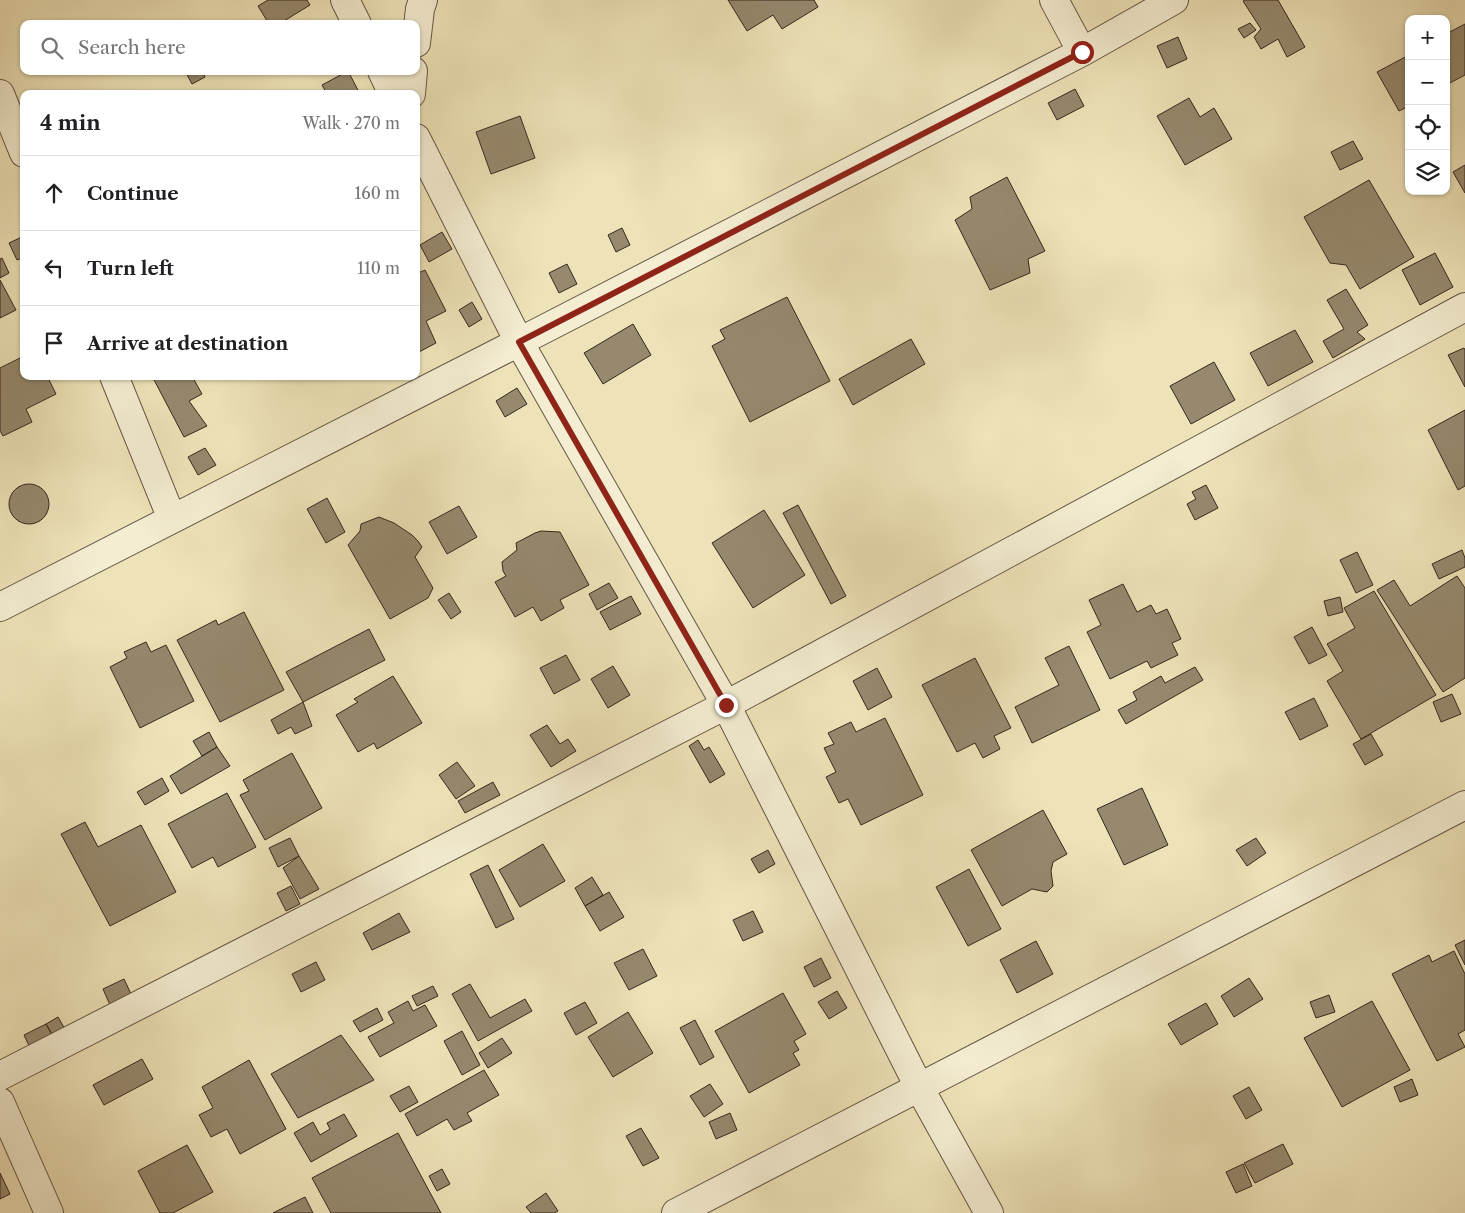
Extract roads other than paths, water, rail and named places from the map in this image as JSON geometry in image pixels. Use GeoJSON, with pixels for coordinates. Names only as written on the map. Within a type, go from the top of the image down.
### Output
{"type":"FeatureCollection","features":[{"type":"Feature","properties":{"kind":"street"},"geometry":{"type":"LineString","coordinates":[[345,0],[355,20]]}},
{"type":"Feature","properties":{"kind":"street"},"geometry":{"type":"LineString","coordinates":[[419,20],[423,0]]}},
{"type":"Feature","properties":{"kind":"street"},"geometry":{"type":"LineString","coordinates":[[1054,0],[1082,52]]}},
{"type":"Feature","properties":{"kind":"street"},"geometry":{"type":"LineString","coordinates":[[0,607],[1082,52],[1174,0]]}},
{"type":"Feature","properties":{"kind":"street"},"geometry":{"type":"LineString","coordinates":[[384,75],[391,90]]}},
{"type":"Feature","properties":{"kind":"street"},"geometry":{"type":"LineString","coordinates":[[411,90],[413,75]]}},
{"type":"Feature","properties":{"kind":"street"},"geometry":{"type":"LineString","coordinates":[[0,94],[20,143]]}},
{"type":"Feature","properties":{"kind":"street"},"geometry":{"type":"LineString","coordinates":[[420,146],[519,342],[726,705],[919,1086],[989,1213]]}},
{"type":"Feature","properties":{"kind":"street"},"geometry":{"type":"LineString","coordinates":[[0,1076],[726,705],[1465,307]]}},
{"type":"Feature","properties":{"kind":"street"},"geometry":{"type":"LineString","coordinates":[[116,380],[172,519]]}},
{"type":"Feature","properties":{"kind":"street"},"geometry":{"type":"LineString","coordinates":[[676,1213],[1465,804]]}},
{"type":"Feature","properties":{"kind":"street"},"geometry":{"type":"LineString","coordinates":[[0,1102],[48,1213]]}}]}
